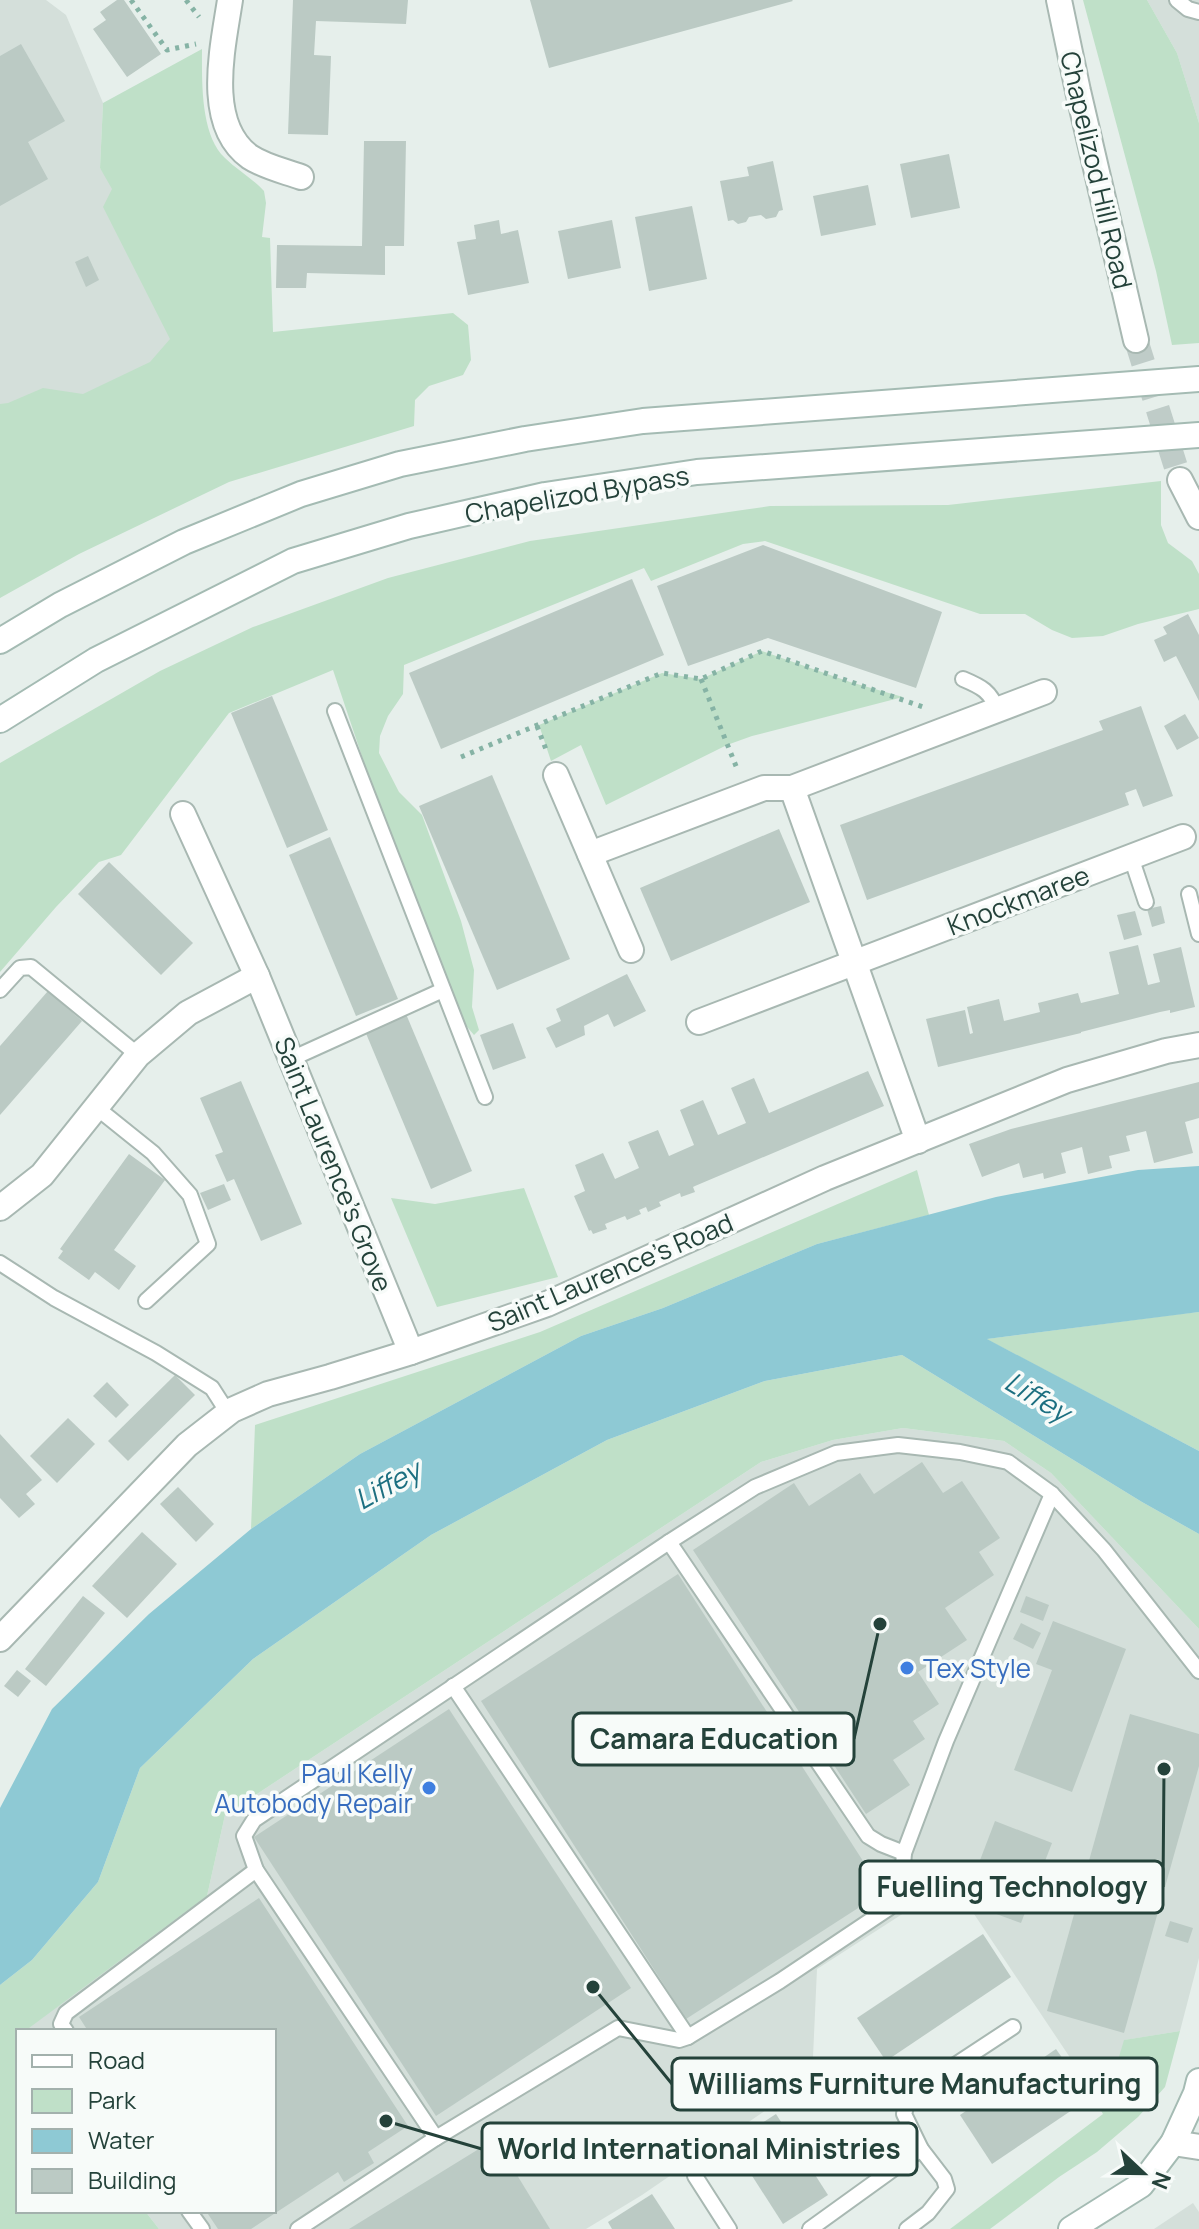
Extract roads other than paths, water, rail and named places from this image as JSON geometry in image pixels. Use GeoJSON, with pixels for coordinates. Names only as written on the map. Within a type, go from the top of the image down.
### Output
{"type":"FeatureCollection","features":[{"type":"Feature","properties":{"kind":"street"},"geometry":{"type":"LineString","coordinates":[[230,0],[219,67],[223,113],[233,141],[249,156],[269,167],[301,177]]}},
{"type":"Feature","properties":{"kind":"street","name":"Chapelizod Hill Road"},"geometry":{"type":"LineString","coordinates":[[1059,0],[1136,340]]}},
{"type":"Feature","properties":{"kind":"street"},"geometry":{"type":"LineString","coordinates":[[0,641],[60,605],[184,542],[301,494],[400,464],[525,439],[643,421],[1199,379]]}},
{"type":"Feature","properties":{"kind":"street","name":"Chapelizod Bypass"},"geometry":{"type":"LineString","coordinates":[[0,720],[96,660],[293,561],[409,526],[545,495],[697,472],[1199,435]]}},
{"type":"Feature","properties":{"kind":"street"},"geometry":{"type":"LineString","coordinates":[[1180,480],[1199,517]]}},
{"type":"Feature","properties":{"kind":"street"},"geometry":{"type":"LineString","coordinates":[[590,854],[764,788],[792,788],[1044,692]]}},
{"type":"Feature","properties":{"kind":"street"},"geometry":{"type":"LineString","coordinates":[[556,775],[631,950]]}},
{"type":"Feature","properties":{"kind":"street"},"geometry":{"type":"LineString","coordinates":[[792,788],[918,1141]]}},
{"type":"Feature","properties":{"kind":"street","name":"Saint Laurence's Grove"},"geometry":{"type":"LineString","coordinates":[[183,814],[257,976],[411,1352]]}},
{"type":"Feature","properties":{"kind":"street","name":"Knockmaree"},"geometry":{"type":"LineString","coordinates":[[699,1022],[1183,837]]}},
{"type":"Feature","properties":{"kind":"street"},"geometry":{"type":"LineString","coordinates":[[0,1208],[42,1175],[138,1055],[188,1013],[257,976]]}},
{"type":"Feature","properties":{"kind":"street","name":"Saint Laurence's Road"},"geometry":{"type":"LineString","coordinates":[[0,1639],[151,1480],[187,1445],[228,1413],[268,1394],[411,1352],[547,1304],[825,1178],[1067,1080],[1166,1051],[1199,1045]]}},
{"type":"Feature","properties":{"kind":"street"},"geometry":{"type":"LineString","coordinates":[[1071,2229],[1141,2185],[1173,2143],[1199,2081]]}},
{"type":"Feature","properties":{"kind":"street"},"geometry":{"type":"LineString","coordinates":[[1173,2143],[1199,2147]]}},
{"type":"Feature","properties":{"kind":"lane"},"geometry":{"type":"LineString","coordinates":[[1177,0],[1188,9],[1199,12]]}},
{"type":"Feature","properties":{"kind":"lane"},"geometry":{"type":"LineString","coordinates":[[963,679],[981,687],[993,697],[998,711]]}},
{"type":"Feature","properties":{"kind":"lane"},"geometry":{"type":"LineString","coordinates":[[335,711],[485,1097]]}},
{"type":"Feature","properties":{"kind":"lane"},"geometry":{"type":"LineString","coordinates":[[1131,857],[1146,902]]}},
{"type":"Feature","properties":{"kind":"lane"},"geometry":{"type":"LineString","coordinates":[[1189,894],[1199,934]]}},
{"type":"Feature","properties":{"kind":"lane"},"geometry":{"type":"LineString","coordinates":[[0,990],[20,968],[31,967],[138,1055]]}},
{"type":"Feature","properties":{"kind":"lane"},"geometry":{"type":"LineString","coordinates":[[291,1059],[443,990]]}},
{"type":"Feature","properties":{"kind":"lane"},"geometry":{"type":"LineString","coordinates":[[97,1108],[153,1153],[190,1195],[208,1244],[146,1301]]}},
{"type":"Feature","properties":{"kind":"lane"},"geometry":{"type":"LineString","coordinates":[[0,1263],[54,1298],[156,1353],[212,1388],[228,1413]]}},
{"type":"Feature","properties":{"kind":"lane"},"geometry":{"type":"LineString","coordinates":[[436,2138],[256,1870],[244,1836],[254,1820],[755,1487],[836,1453],[898,1445],[960,1452],[1008,1462],[1052,1494],[1104,1550],[1199,1671]]}},
{"type":"Feature","properties":{"kind":"lane"},"geometry":{"type":"LineString","coordinates":[[298,2229],[436,2138],[618,2028],[679,2040],[688,2037],[780,1981],[889,1908],[902,1879],[904,1853],[946,1741],[1052,1494]]}},
{"type":"Feature","properties":{"kind":"lane"},"geometry":{"type":"LineString","coordinates":[[669,1542],[868,1836],[904,1853]]}},
{"type":"Feature","properties":{"kind":"lane"},"geometry":{"type":"LineString","coordinates":[[453,1686],[688,2037]]}},
{"type":"Feature","properties":{"kind":"lane"},"geometry":{"type":"LineString","coordinates":[[65,2029],[61,2024],[66,2013],[256,1870]]}},
{"type":"Feature","properties":{"kind":"lane"},"geometry":{"type":"LineString","coordinates":[[907,2229],[928,2213],[947,2189],[944,2179],[921,2149],[904,2114],[908,2100],[1013,2027]]}},
{"type":"Feature","properties":{"kind":"lane"},"geometry":{"type":"LineString","coordinates":[[810,2229],[921,2149]]}},
{"type":"Feature","properties":{"kind":"lane"},"geometry":{"type":"LineString","coordinates":[[695,2176],[729,2229]]}},
{"type":"Feature","properties":{"kind":"water","name":"Liffey"},"geometry":{"type":"Polygon","coordinates":[[[1199,1166],[1199,1312],[987,1339],[1199,1451],[1199,1534],[902,1355],[765,1381],[607,1440],[431,1535],[253,1659],[140,1768],[98,1882],[32,1960],[0,1985],[0,1808],[52,1709],[149,1614],[251,1529],[360,1454],[581,1336],[663,1308],[817,1244],[996,1197],[1138,1170],[1199,1166]]]}},
{"type":"Feature","properties":{"kind":"tunnel"},"geometry":{"type":"LineString","coordinates":[[1136,340],[1180,480]]}},
{"type":"Feature","properties":{"kind":"place","name":"Camara Education"},"geometry":{"type":"Point","coordinates":[880,1624]}},
{"type":"Feature","properties":{"kind":"place","name":"Tex Style"},"geometry":{"type":"Point","coordinates":[907,1668]}},
{"type":"Feature","properties":{"kind":"place","name":"Fuelling Technology"},"geometry":{"type":"Point","coordinates":[1164,1769]}},
{"type":"Feature","properties":{"kind":"place","name":"Paul Kelly Autobody Repair"},"geometry":{"type":"Point","coordinates":[429,1788]}},
{"type":"Feature","properties":{"kind":"place","name":"Williams Furniture Manufacturing"},"geometry":{"type":"Point","coordinates":[593,1987]}},
{"type":"Feature","properties":{"kind":"place","name":"World International Ministries"},"geometry":{"type":"Point","coordinates":[386,2121]}}]}
